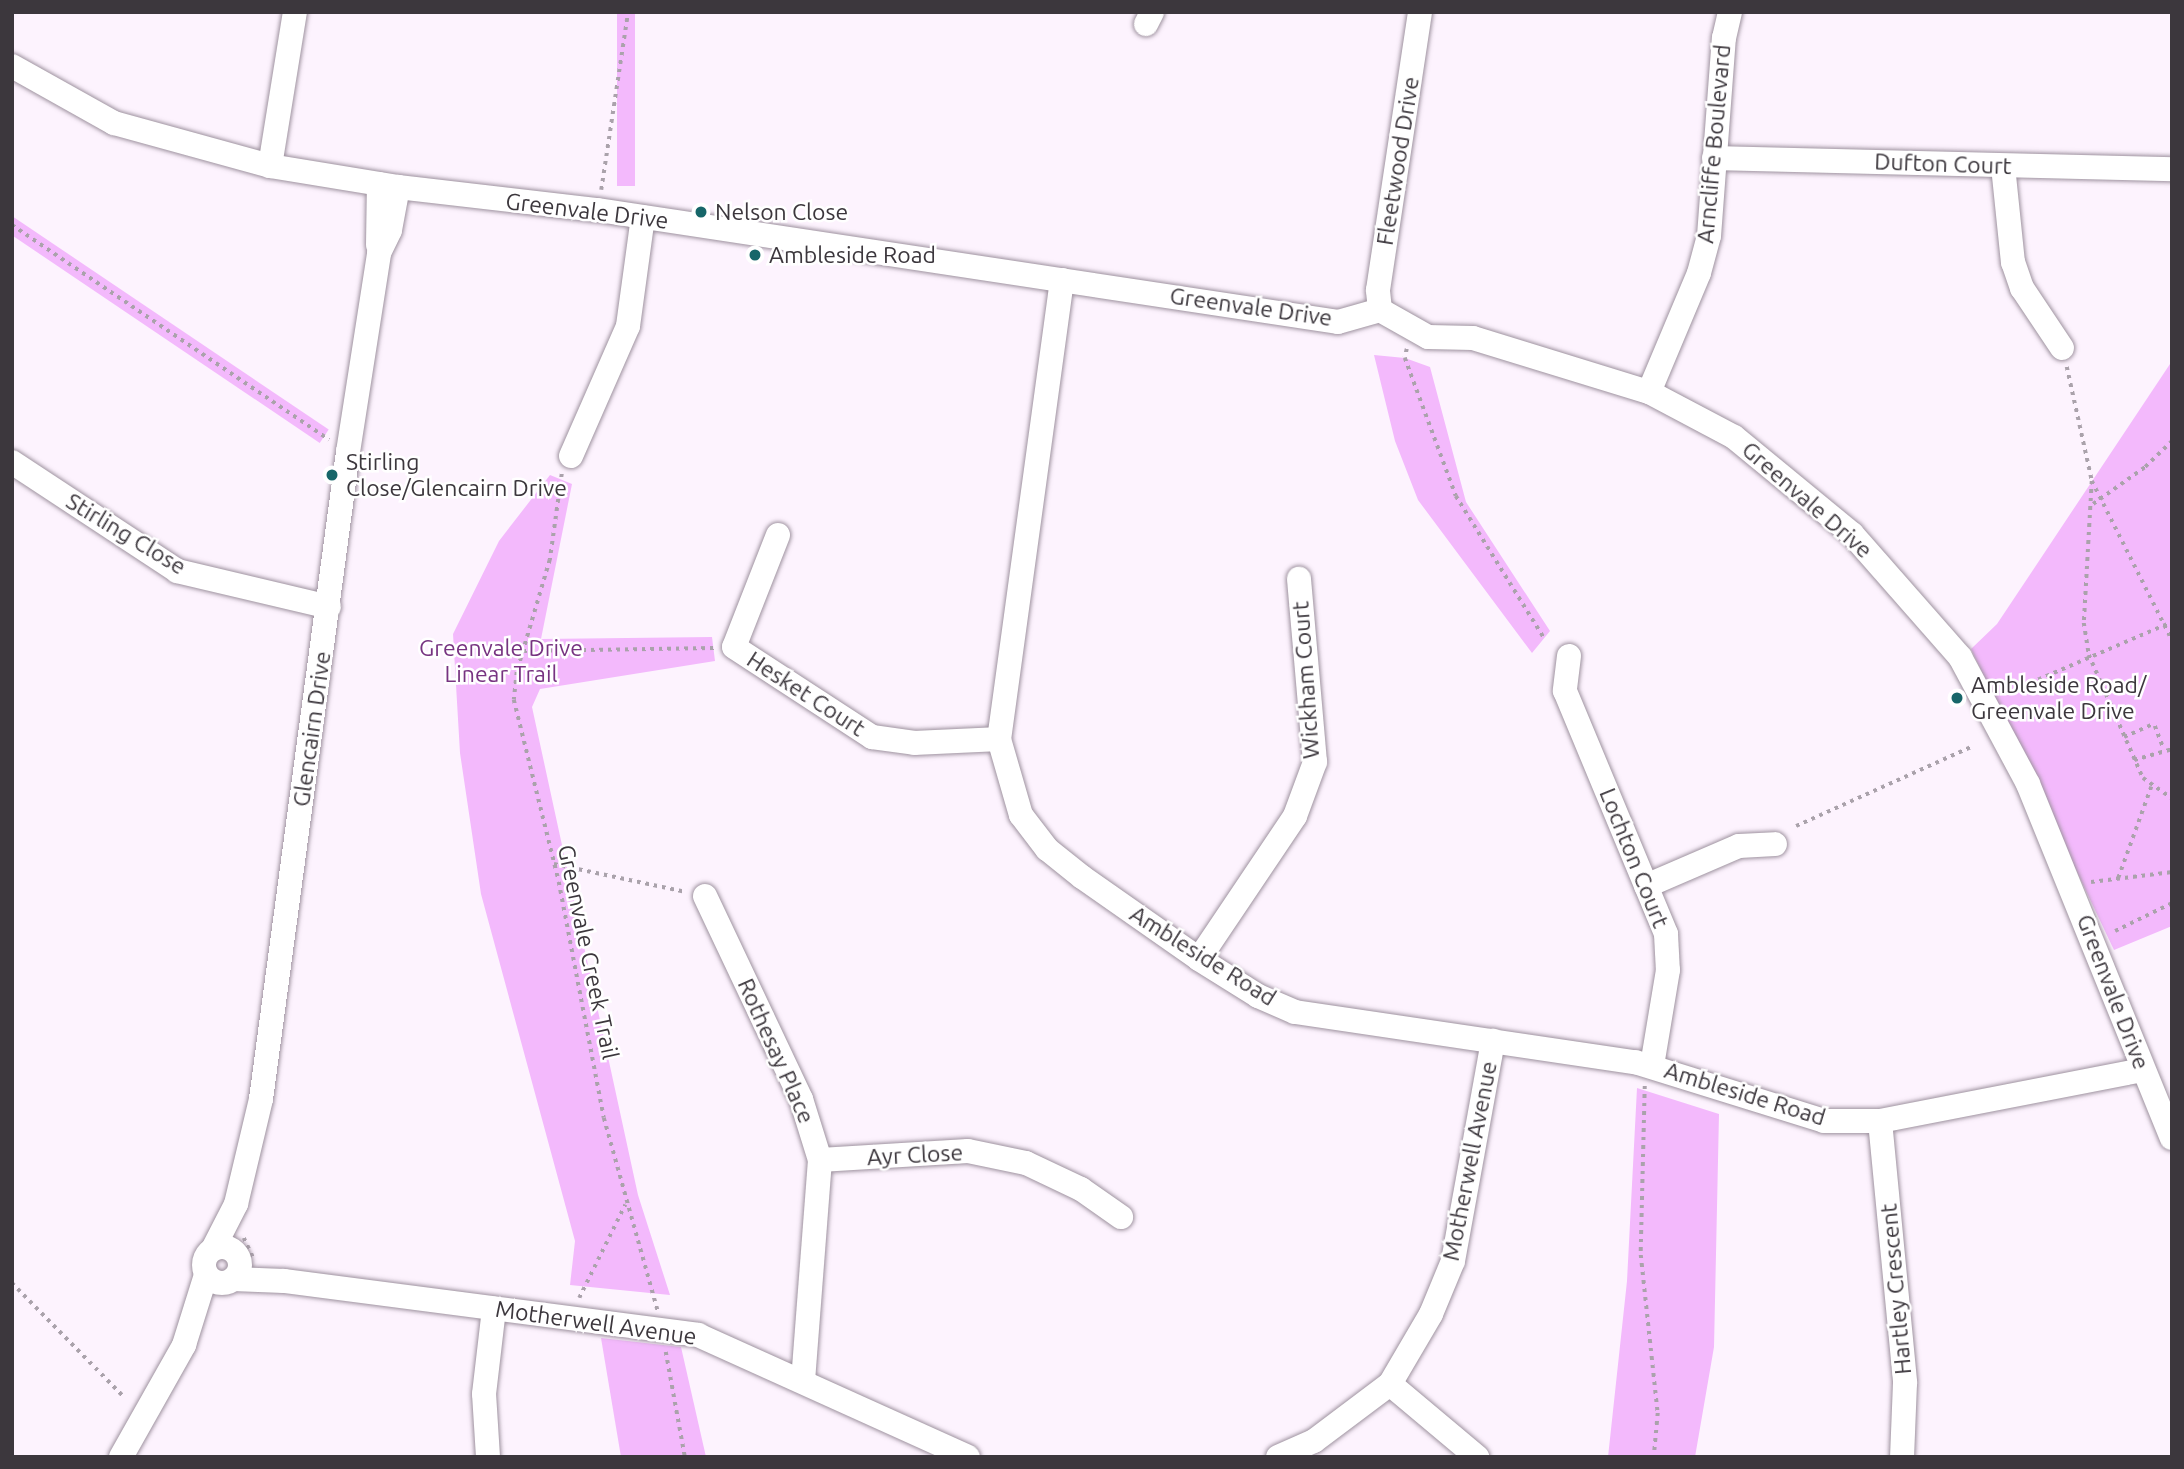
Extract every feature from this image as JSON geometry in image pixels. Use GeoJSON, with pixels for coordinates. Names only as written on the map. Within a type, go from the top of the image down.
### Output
{"type":"FeatureCollection","features":[{"type":"Feature","properties":{"kind":"street"},"geometry":{"type":"LineString","coordinates":[[270,166],[295,12]]}},
{"type":"Feature","properties":{"kind":"street","name":"Fleetwood Drive"},"geometry":{"type":"LineString","coordinates":[[1380,310],[1378,290],[1420,12]]}},
{"type":"Feature","properties":{"kind":"street","name":"Arncliffe Boulevard"},"geometry":{"type":"LineString","coordinates":[[1649,392],[1699,273],[1709,236],[1724,38],[1730,12]]}},
{"type":"Feature","properties":{"kind":"street","name":"Greenvale Drive"},"geometry":{"type":"LineString","coordinates":[[12,66],[114,123],[270,166],[388,185],[598,210],[1338,322],[1380,310],[1428,337],[1473,338],[1649,392],[1734,438],[1792,482],[1852,534],[1910,596],[1960,657],[2028,784],[2172,1138]]}},
{"type":"Feature","properties":{"kind":"street","name":"Dufton Court"},"geometry":{"type":"LineString","coordinates":[[1714,158],[2172,169]]}},
{"type":"Feature","properties":{"kind":"street"},"geometry":{"type":"LineString","coordinates":[[2003,166],[2013,262],[2022,288],[2062,348]]}},
{"type":"Feature","properties":{"kind":"street","name":"Glencairn Drive"},"geometry":{"type":"LineString","coordinates":[[121,1457],[228,1262],[236,1204],[261,1099],[348,452],[388,185]]}},
{"type":"Feature","properties":{"kind":"street"},"geometry":{"type":"LineString","coordinates":[[571,456],[628,327],[643,217]]}},
{"type":"Feature","properties":{"kind":"street","name":"Ambleside Road"},"geometry":{"type":"LineString","coordinates":[[1062,280],[999,739],[1021,815],[1047,849],[1199,959],[1258,996],[1295,1012],[1493,1041],[1648,1071],[1824,1121],[1880,1121],[2070,1081],[2104,1080],[2140,1062]]}},
{"type":"Feature","properties":{"kind":"street","name":"Stirling Close"},"geometry":{"type":"LineString","coordinates":[[12,462],[177,571],[329,607]]}},
{"type":"Feature","properties":{"kind":"street","name":"Hesket Court"},"geometry":{"type":"LineString","coordinates":[[778,535],[734,647],[872,737],[915,743],[999,739]]}},
{"type":"Feature","properties":{"kind":"street","name":"Wickham Court"},"geometry":{"type":"LineString","coordinates":[[1199,959],[1295,816],[1315,762],[1299,579]]}},
{"type":"Feature","properties":{"kind":"street","name":"Lochton Court"},"geometry":{"type":"LineString","coordinates":[[1569,656],[1565,691],[1666,934],[1668,970],[1648,1071]]}},
{"type":"Feature","properties":{"kind":"street"},"geometry":{"type":"LineString","coordinates":[[1646,887],[1739,846],[1775,844]]}},
{"type":"Feature","properties":{"kind":"street","name":"Rothesay Place"},"geometry":{"type":"LineString","coordinates":[[705,896],[802,1099],[820,1160],[803,1379]]}},
{"type":"Feature","properties":{"kind":"street","name":"Motherwell Avenue"},"geometry":{"type":"LineString","coordinates":[[1278,1457],[1314,1441],[1390,1384],[1431,1314],[1453,1261],[1493,1041]]}},
{"type":"Feature","properties":{"kind":"street","name":"Hartley Crescent"},"geometry":{"type":"LineString","coordinates":[[1880,1121],[1905,1383],[1902,1457]]}},
{"type":"Feature","properties":{"kind":"street","name":"Ayr Close"},"geometry":{"type":"LineString","coordinates":[[820,1160],[968,1151],[1026,1163],[1081,1189],[1121,1217]]}},
{"type":"Feature","properties":{"kind":"street","name":"Motherwell Avenue"},"geometry":{"type":"LineString","coordinates":[[228,1262],[284,1281],[665,1330],[718,1342],[968,1457]]}},
{"type":"Feature","properties":{"kind":"street"},"geometry":{"type":"LineString","coordinates":[[488,1457],[484,1394],[494,1309]]}},
{"type":"Feature","properties":{"kind":"street"},"geometry":{"type":"LineString","coordinates":[[1390,1384],[1477,1457]]}},
{"type":"Feature","properties":{"kind":"path"},"geometry":{"type":"LineString","coordinates":[[598,210],[628,12]]}},
{"type":"Feature","properties":{"kind":"path"},"geometry":{"type":"LineString","coordinates":[[12,225],[348,452]]}},
{"type":"Feature","properties":{"kind":"path"},"geometry":{"type":"LineString","coordinates":[[1408,343],[1405,358],[1456,496],[1544,638]]}},
{"type":"Feature","properties":{"kind":"path"},"geometry":{"type":"LineString","coordinates":[[2062,348],[2092,481],[2093,504],[2084,623],[2088,655],[2134,760],[2151,787],[2172,797]]}},
{"type":"Feature","properties":{"kind":"path"},"geometry":{"type":"LineString","coordinates":[[2093,504],[2145,467],[2172,441]]}},
{"type":"Feature","properties":{"kind":"path","name":"Greenvale Creek Trail"},"geometry":{"type":"LineString","coordinates":[[571,456],[560,479],[550,560],[523,651],[514,700],[554,864],[604,1118],[626,1203],[665,1330],[684,1457]]}},
{"type":"Feature","properties":{"kind":"path"},"geometry":{"type":"LineString","coordinates":[[2092,481],[2172,640]]}},
{"type":"Feature","properties":{"kind":"path"},"geometry":{"type":"LineString","coordinates":[[2007,693],[2088,655],[2172,621]]}},
{"type":"Feature","properties":{"kind":"path"},"geometry":{"type":"LineString","coordinates":[[523,651],[734,647]]}},
{"type":"Feature","properties":{"kind":"path"},"geometry":{"type":"LineString","coordinates":[[2124,737],[2153,726],[2164,749]]}},
{"type":"Feature","properties":{"kind":"path"},"geometry":{"type":"LineString","coordinates":[[1796,826],[1973,746]]}},
{"type":"Feature","properties":{"kind":"path"},"geometry":{"type":"LineString","coordinates":[[2134,760],[2164,749],[2172,749]]}},
{"type":"Feature","properties":{"kind":"path"},"geometry":{"type":"LineString","coordinates":[[2118,878],[2151,787]]}},
{"type":"Feature","properties":{"kind":"path"},"geometry":{"type":"LineString","coordinates":[[554,864],[705,896]]}},
{"type":"Feature","properties":{"kind":"path"},"geometry":{"type":"LineString","coordinates":[[2071,886],[2172,872]]}},
{"type":"Feature","properties":{"kind":"path"},"geometry":{"type":"LineString","coordinates":[[2115,931],[2172,903]]}},
{"type":"Feature","properties":{"kind":"path"},"geometry":{"type":"LineString","coordinates":[[1648,1071],[1641,1255],[1658,1413],[1654,1457]]}},
{"type":"Feature","properties":{"kind":"path"},"geometry":{"type":"LineString","coordinates":[[570,1319],[626,1203]]}},
{"type":"Feature","properties":{"kind":"path"},"geometry":{"type":"LineString","coordinates":[[228,1262],[251,1256],[272,1267],[284,1281]]}},
{"type":"Feature","properties":{"kind":"path"},"geometry":{"type":"LineString","coordinates":[[12,1283],[125,1398]]}},
{"type":"Feature","properties":{"kind":"green space"},"geometry":{"type":"Polygon","coordinates":[[[617,12],[635,12],[635,186],[617,186],[617,12]]]}},
{"type":"Feature","properties":{"kind":"green space"},"geometry":{"type":"Polygon","coordinates":[[[12,216],[329,430],[320,443],[12,235],[12,216]]]}},
{"type":"Feature","properties":{"kind":"green space"},"geometry":{"type":"Polygon","coordinates":[[[1374,355],[1405,358],[1430,367],[1466,502],[1550,631],[1532,653],[1418,500],[1395,441],[1374,355]]]}},
{"type":"Feature","properties":{"kind":"green space"},"geometry":{"type":"Polygon","coordinates":[[[2172,361],[2172,926],[2114,950],[1971,649],[1997,624],[2172,361]]]}},
{"type":"Feature","properties":{"kind":"green space","name":"Greenvale Drive Linear Trail"},"geometry":{"type":"Polygon","coordinates":[[[550,475],[572,484],[541,639],[712,637],[715,661],[540,689],[532,707],[638,1195],[670,1295],[570,1285],[575,1241],[481,894],[460,753],[453,634],[499,541],[550,475]]]}},
{"type":"Feature","properties":{"kind":"green space"},"geometry":{"type":"Polygon","coordinates":[[[1637,1088],[1719,1114],[1714,1347],[1695,1457],[1608,1457],[1627,1281],[1637,1088]]]}},
{"type":"Feature","properties":{"kind":"green space"},"geometry":{"type":"Polygon","coordinates":[[[601,1338],[681,1347],[706,1457],[621,1457],[601,1338]]]}},
{"type":"Feature","properties":{"kind":"place","name":"Nelson Close"},"geometry":{"type":"Point","coordinates":[701,212]}},
{"type":"Feature","properties":{"kind":"place","name":"Ambleside Road"},"geometry":{"type":"Point","coordinates":[755,255]}},
{"type":"Feature","properties":{"kind":"place","name":"Stirling Close/Glencairn Drive"},"geometry":{"type":"Point","coordinates":[332,475]}},
{"type":"Feature","properties":{"kind":"place","name":"Ambleside Road/ Greenvale Drive"},"geometry":{"type":"Point","coordinates":[1957,698]}}]}
